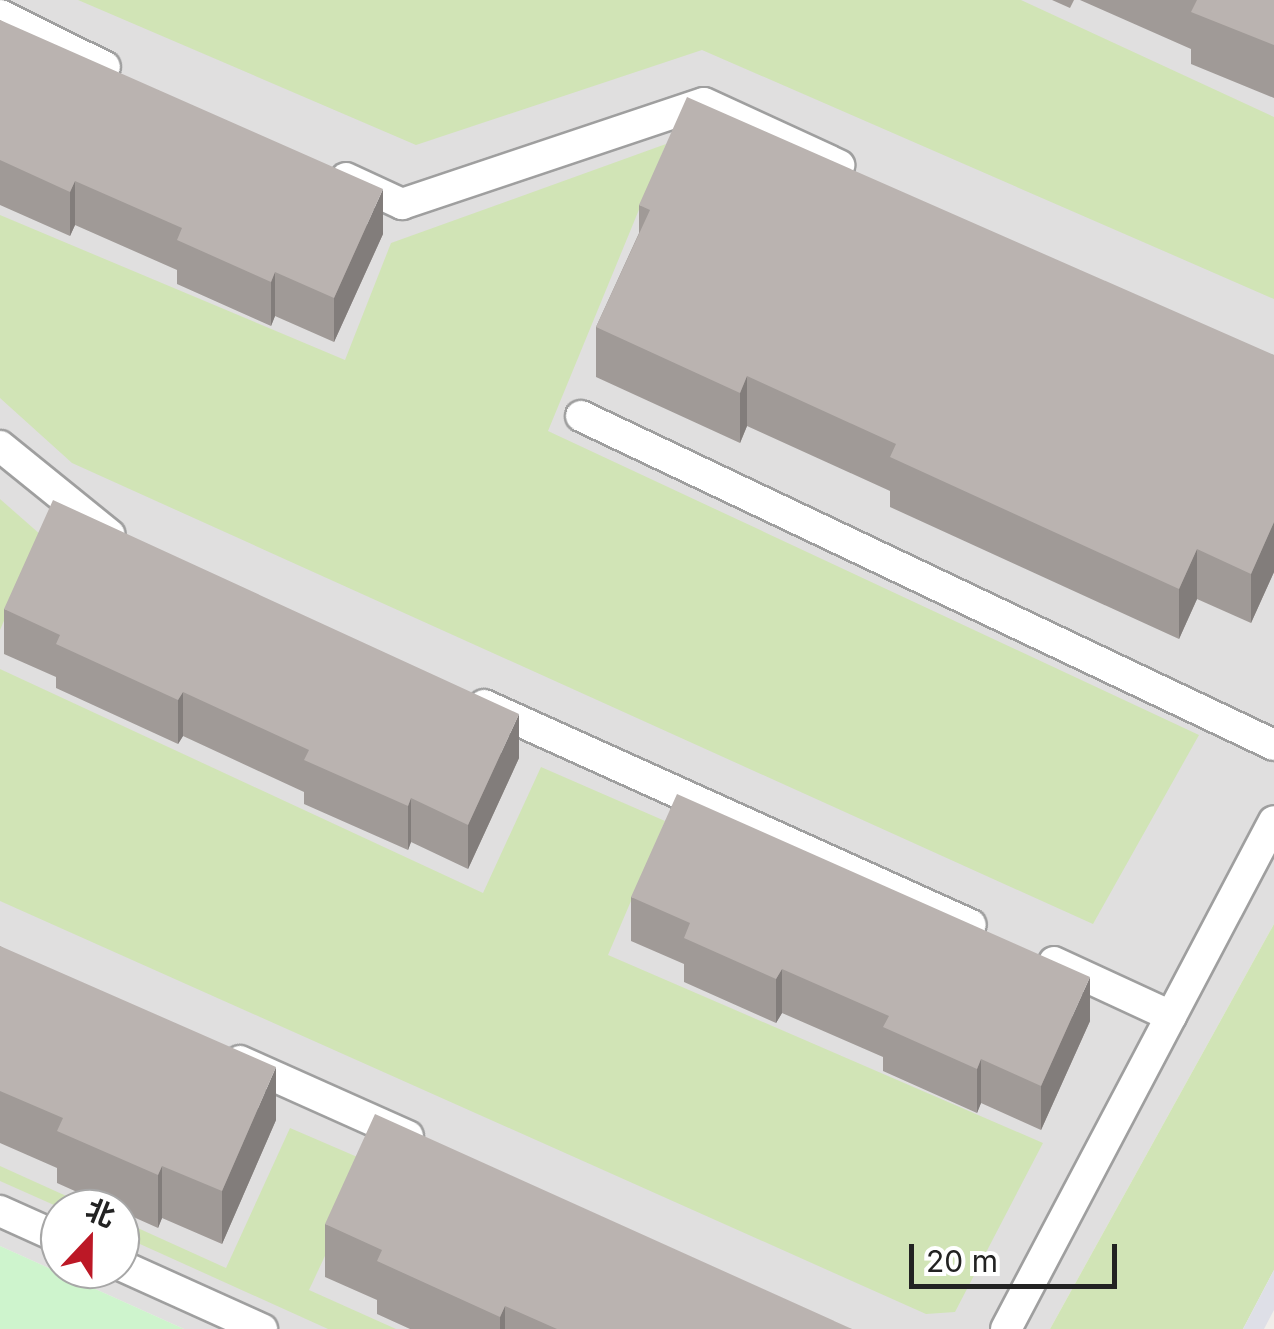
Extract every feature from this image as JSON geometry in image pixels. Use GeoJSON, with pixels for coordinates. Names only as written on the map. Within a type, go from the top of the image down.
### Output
{"type":"FeatureCollection","features":[{"type":"Feature","properties":{"kind":"lane"},"geometry":{"type":"LineString","coordinates":[[0,15],[134,81]]}},
{"type":"Feature","properties":{"kind":"lane"},"geometry":{"type":"LineString","coordinates":[[312,163],[402,204],[704,103],[864,176]]}},
{"type":"Feature","properties":{"kind":"lane"},"geometry":{"type":"LineString","coordinates":[[581,416],[1274,745]]}},
{"type":"Feature","properties":{"kind":"lane"},"geometry":{"type":"LineString","coordinates":[[0,446],[103,532],[139,548]]}},
{"type":"Feature","properties":{"kind":"lane"},"geometry":{"type":"LineString","coordinates":[[447,688],[1171,1016]]}},
{"type":"Feature","properties":{"kind":"lane"},"geometry":{"type":"LineString","coordinates":[[1006,1329],[1274,821]]}},
{"type":"Feature","properties":{"kind":"lane"},"geometry":{"type":"LineString","coordinates":[[219,1052],[438,1150]]}},
{"type":"Feature","properties":{"kind":"lane"},"geometry":{"type":"LineString","coordinates":[[0,1211],[40,1229]]}},
{"type":"Feature","properties":{"kind":"lane"},"geometry":{"type":"LineString","coordinates":[[140,1274],[262,1329]]}},
{"type":"Feature","properties":{"kind":"shaded area"},"geometry":{"type":"Polygon","coordinates":[[[0,0],[1274,0],[1274,924],[1050,1329],[184,1329],[95,1289],[140,1289],[140,1189],[40,1189],[40,1264],[0,1246],[0,0]]]}},
{"type":"Feature","properties":{"kind":"shaded area"},"geometry":{"type":"Polygon","coordinates":[[[1274,1270],[1274,1310],[1264,1329],[1243,1329],[1274,1270]]]}},
{"type":"Feature","properties":{"kind":"green space"},"geometry":{"type":"Polygon","coordinates":[[[78,0],[1021,0],[1274,117],[1274,299],[702,50],[416,145],[78,0]]]}},
{"type":"Feature","properties":{"kind":"green space"},"geometry":{"type":"Polygon","coordinates":[[[666,144],[548,431],[1199,735],[1093,924],[72,463],[0,398],[0,215],[345,360],[391,243],[666,144]]]}},
{"type":"Feature","properties":{"kind":"green space"},"geometry":{"type":"Polygon","coordinates":[[[0,499],[41,535],[0,630],[0,499]]]}},
{"type":"Feature","properties":{"kind":"green space"},"geometry":{"type":"Polygon","coordinates":[[[0,669],[483,893],[541,767],[665,821],[608,955],[1043,1143],[955,1312],[926,1314],[0,901],[0,669]]]}},
{"type":"Feature","properties":{"kind":"green space"},"geometry":{"type":"Polygon","coordinates":[[[1274,924],[1274,1270],[1243,1329],[1050,1329],[1274,924]]]}},
{"type":"Feature","properties":{"kind":"green space"},"geometry":{"type":"Polygon","coordinates":[[[290,1128],[369,1162],[309,1290],[396,1329],[328,1329],[140,1244],[140,1229],[226,1268],[290,1128]]]}},
{"type":"Feature","properties":{"kind":"green space"},"geometry":{"type":"Polygon","coordinates":[[[0,1166],[51,1189],[40,1189],[40,1199],[0,1181],[0,1166]]]}},
{"type":"Feature","properties":{"kind":"green space"},"geometry":{"type":"Polygon","coordinates":[[[0,1246],[40,1264],[40,1289],[95,1289],[184,1329],[0,1329],[0,1246]]]}},
{"type":"Feature","properties":{"kind":"building"},"geometry":{"type":"Polygon","coordinates":[[[1197,0],[1274,0],[1274,45],[1191,12],[1197,0]]]}},
{"type":"Feature","properties":{"kind":"building"},"geometry":{"type":"Polygon","coordinates":[[[0,20],[383,189],[334,298],[275,272],[271,282],[177,240],[182,228],[75,181],[70,192],[0,160],[0,20]]]}},
{"type":"Feature","properties":{"kind":"building"},"geometry":{"type":"Polygon","coordinates":[[[687,97],[1274,355],[1274,522],[1251,574],[1197,549],[1179,589],[890,457],[896,444],[747,376],[740,393],[596,327],[650,210],[639,205],[687,97]]]}},
{"type":"Feature","properties":{"kind":"building"},"geometry":{"type":"Polygon","coordinates":[[[53,500],[519,714],[468,825],[411,798],[408,806],[304,760],[309,750],[183,692],[178,700],[56,644],[60,635],[4,609],[53,500]]]}},
{"type":"Feature","properties":{"kind":"building"},"geometry":{"type":"Polygon","coordinates":[[[677,794],[1090,977],[1041,1086],[981,1059],[977,1069],[883,1027],[889,1016],[782,969],[776,979],[684,938],[690,923],[631,897],[677,794]]]}},
{"type":"Feature","properties":{"kind":"building"},"geometry":{"type":"Polygon","coordinates":[[[0,946],[276,1067],[222,1191],[162,1166],[158,1175],[57,1131],[63,1118],[0,1091],[0,946]]]}},
{"type":"Feature","properties":{"kind":"building"},"geometry":{"type":"Polygon","coordinates":[[[375,1114],[852,1329],[557,1329],[505,1306],[500,1317],[377,1261],[382,1250],[325,1224],[375,1114]]]}}]}
